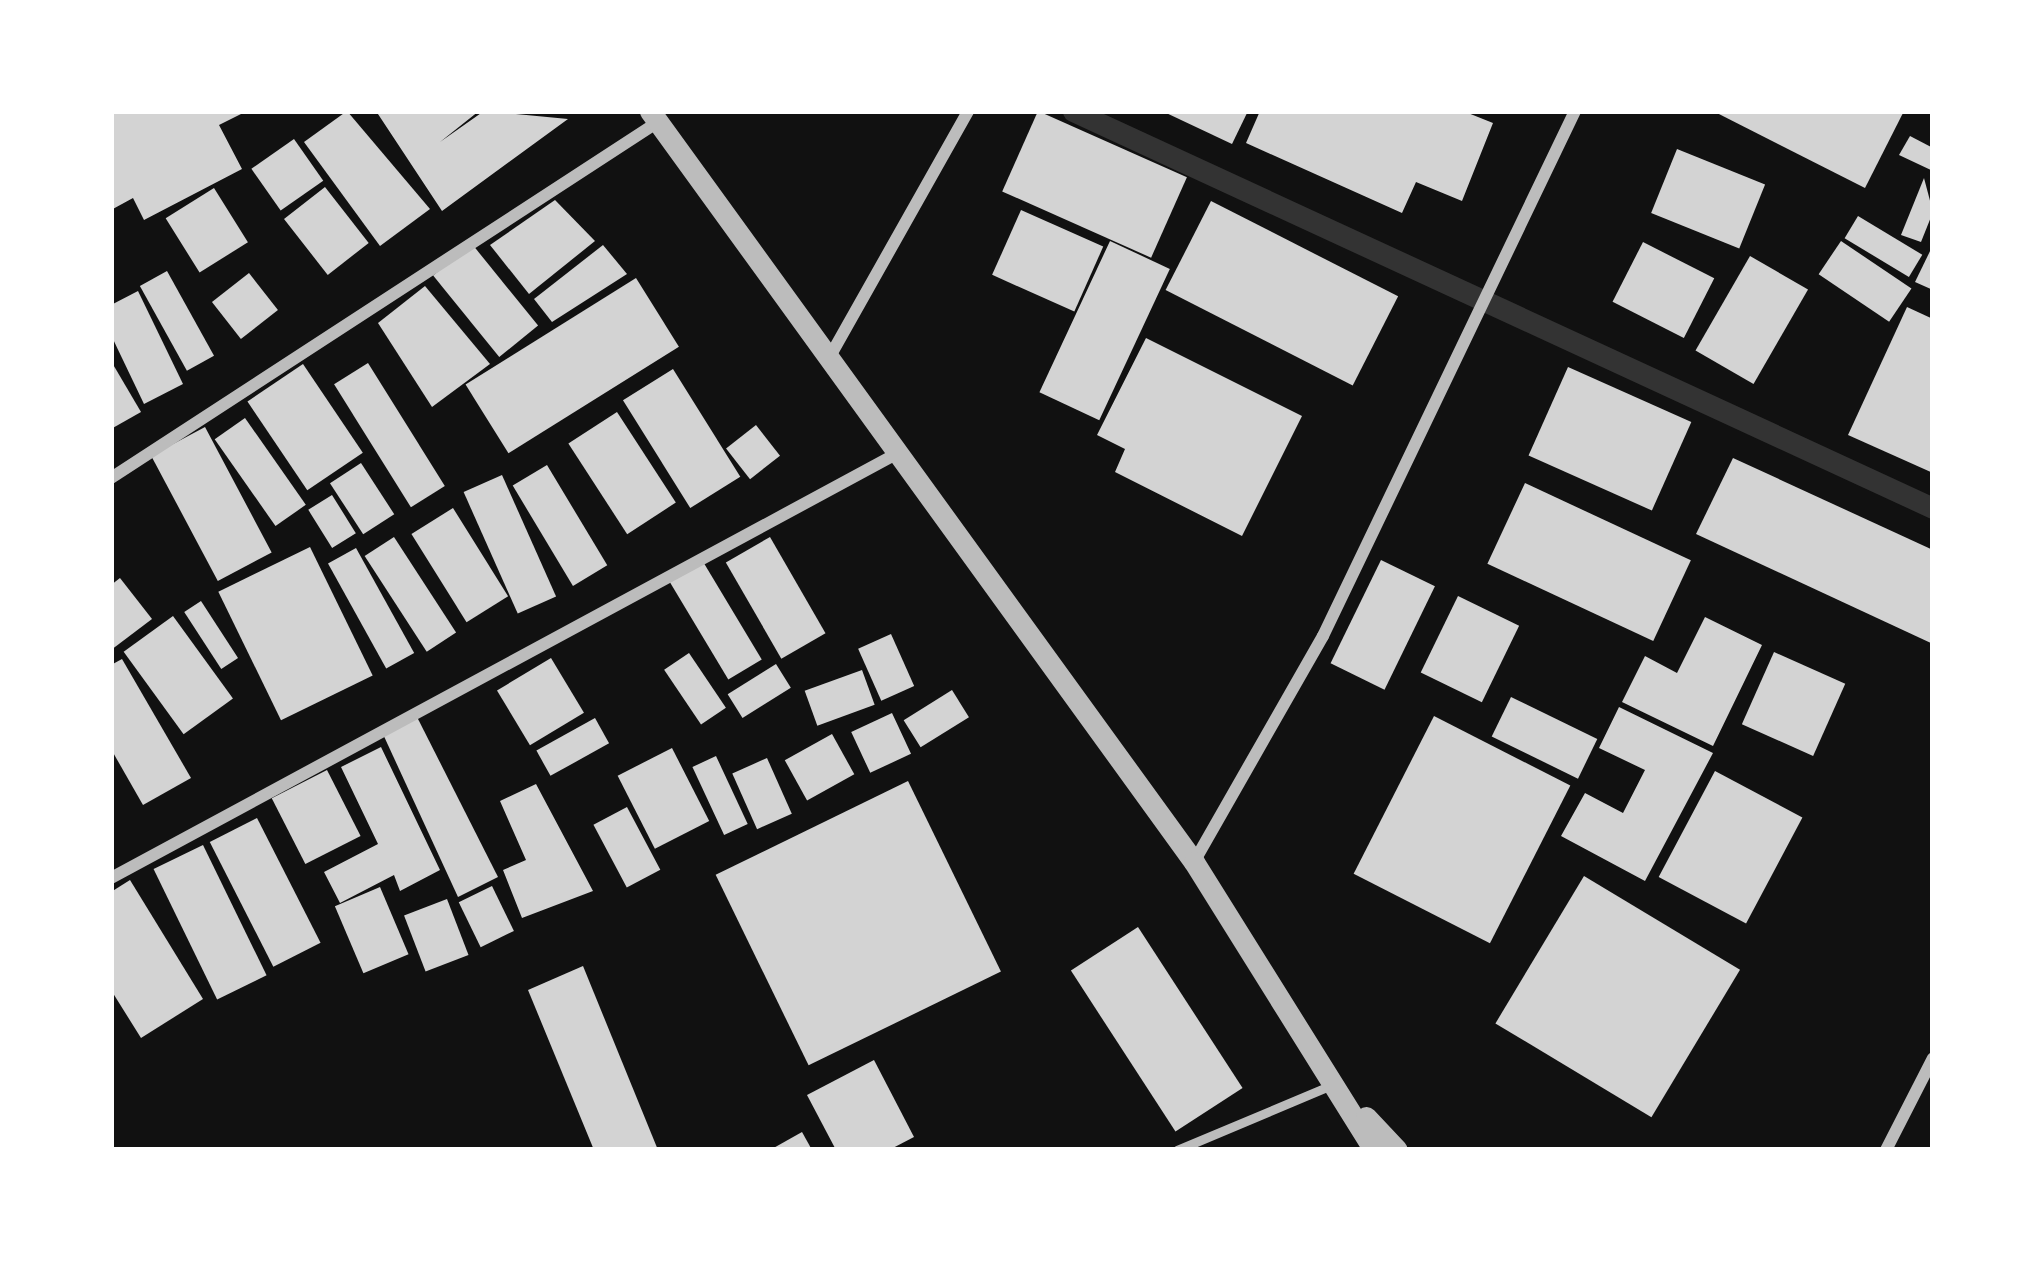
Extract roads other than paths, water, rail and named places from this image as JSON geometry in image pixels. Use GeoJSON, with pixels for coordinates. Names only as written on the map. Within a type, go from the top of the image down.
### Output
{"type":"FeatureCollection","features":[{"type":"Feature","properties":{"kind":"street"},"geometry":{"type":"LineString","coordinates":[[833,351],[968,111]]}},
{"type":"Feature","properties":{"kind":"street"},"geometry":{"type":"LineString","coordinates":[[1194,862],[1323,636],[1575,111]]}},
{"type":"Feature","properties":{"kind":"street"},"geometry":{"type":"LineString","coordinates":[[111,478],[654,117],[833,351],[1194,862],[1344,1091],[1373,1150]]}},
{"type":"Feature","properties":{"kind":"street"},"geometry":{"type":"LineString","coordinates":[[111,878],[900,452]]}},
{"type":"Feature","properties":{"kind":"street"},"geometry":{"type":"LineString","coordinates":[[1886,1150],[1933,1058]]}},
{"type":"Feature","properties":{"kind":"street"},"geometry":{"type":"LineString","coordinates":[[1344,1091],[1397,1150]]}},
{"type":"Feature","properties":{"kind":"lane"},"geometry":{"type":"LineString","coordinates":[[1177,1150],[1344,1091]]}},
{"type":"Feature","properties":{"kind":"waterway"},"geometry":{"type":"LineString","coordinates":[[1073,111],[1933,508]]}}]}
